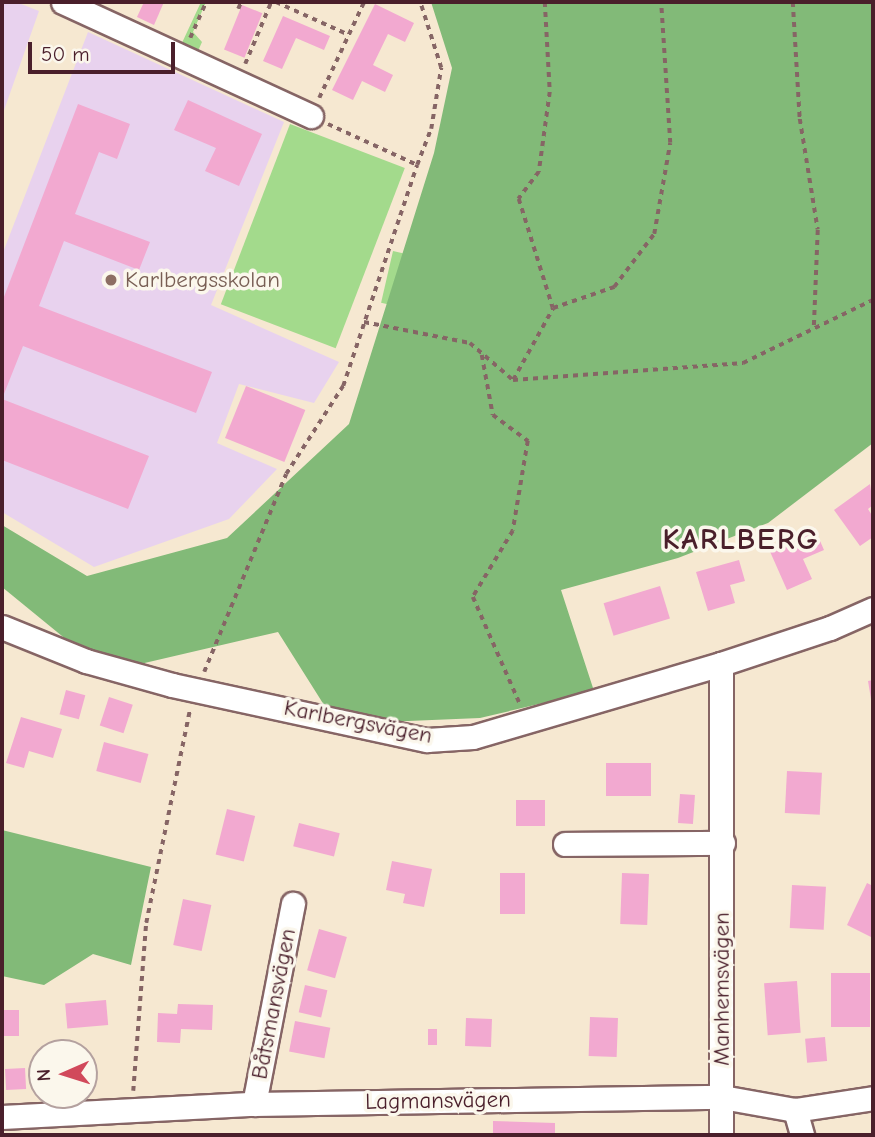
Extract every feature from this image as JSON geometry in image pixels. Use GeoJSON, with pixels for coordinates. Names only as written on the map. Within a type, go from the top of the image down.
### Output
{"type":"FeatureCollection","features":[{"type":"Feature","properties":{"kind":"street"},"geometry":{"type":"LineString","coordinates":[[63,2],[311,116]]}},
{"type":"Feature","properties":{"kind":"street","name":"Karlbergsvägen"},"geometry":{"type":"LineString","coordinates":[[2,627],[86,661],[196,689],[427,740],[473,737],[721,664],[830,628],[873,609]]}},
{"type":"Feature","properties":{"kind":"street","name":"Manhemsvägen"},"geometry":{"type":"LineString","coordinates":[[721,664],[721,1135]]}},
{"type":"Feature","properties":{"kind":"street"},"geometry":{"type":"LineString","coordinates":[[565,844],[723,843]]}},
{"type":"Feature","properties":{"kind":"street","name":"Båtsmansvägen"},"geometry":{"type":"LineString","coordinates":[[254,1104],[293,904]]}},
{"type":"Feature","properties":{"kind":"street","name":"Lagmansvägen"},"geometry":{"type":"LineString","coordinates":[[2,1117],[254,1104],[722,1097],[794,1110],[873,1098]]}},
{"type":"Feature","properties":{"kind":"street"},"geometry":{"type":"LineString","coordinates":[[794,1110],[802,1135]]}},
{"type":"Feature","properties":{"kind":"path"},"geometry":{"type":"LineString","coordinates":[[182,57],[206,2]]}},
{"type":"Feature","properties":{"kind":"path"},"geometry":{"type":"LineString","coordinates":[[238,9],[241,2]]}},
{"type":"Feature","properties":{"kind":"path"},"geometry":{"type":"LineString","coordinates":[[237,82],[274,2],[349,35]]}},
{"type":"Feature","properties":{"kind":"path"},"geometry":{"type":"LineString","coordinates":[[364,2],[311,116],[417,165]]}},
{"type":"Feature","properties":{"kind":"path"},"geometry":{"type":"LineString","coordinates":[[129,1110],[146,923],[187,716],[286,474],[343,386],[430,129],[441,68],[420,2]]}},
{"type":"Feature","properties":{"kind":"path"},"geometry":{"type":"LineString","coordinates":[[545,2],[550,92],[539,172],[519,199],[553,307]]}},
{"type":"Feature","properties":{"kind":"path"},"geometry":{"type":"LineString","coordinates":[[513,380],[553,307],[614,287],[654,234],[670,143],[661,2]]}},
{"type":"Feature","properties":{"kind":"path"},"geometry":{"type":"LineString","coordinates":[[793,2],[800,119],[818,230],[814,328]]}},
{"type":"Feature","properties":{"kind":"path"},"geometry":{"type":"LineString","coordinates":[[364,322],[470,343],[513,380],[743,363],[873,300]]}},
{"type":"Feature","properties":{"kind":"path"},"geometry":{"type":"LineString","coordinates":[[481,353],[493,415],[528,441],[513,531],[473,597],[521,708]]}},
{"type":"Feature","properties":{"kind":"shaded area"},"geometry":{"type":"Polygon","coordinates":[[[2,2],[16,2],[39,11],[2,116],[2,2]]]}},
{"type":"Feature","properties":{"kind":"shaded area","name":"Karlbergsskolan"},"geometry":{"type":"Polygon","coordinates":[[[88,32],[284,122],[211,305],[339,362],[314,403],[239,384],[217,443],[277,469],[229,519],[94,567],[2,512],[2,255],[88,32]]]}},
{"type":"Feature","properties":{"kind":"green space"},"geometry":{"type":"Polygon","coordinates":[[[201,2],[206,2],[193,32],[202,42],[198,51],[181,45],[201,2]]]}},
{"type":"Feature","properties":{"kind":"green space"},"geometry":{"type":"Polygon","coordinates":[[[431,2],[873,2],[873,443],[768,523],[678,558],[561,590],[594,691],[480,718],[336,724],[278,632],[106,672],[2,587],[2,525],[87,576],[227,538],[349,424],[434,153],[452,68],[431,2]]]}},
{"type":"Feature","properties":{"kind":"green space"},"geometry":{"type":"Polygon","coordinates":[[[290,124],[405,168],[336,348],[221,304],[290,124]]]}},
{"type":"Feature","properties":{"kind":"green space"},"geometry":{"type":"Polygon","coordinates":[[[393,251],[419,257],[407,309],[381,303],[393,251]]]}},
{"type":"Feature","properties":{"kind":"green space"},"geometry":{"type":"Polygon","coordinates":[[[2,830],[151,867],[131,965],[93,954],[44,985],[2,976],[2,830]]]}},
{"type":"Feature","properties":{"kind":"building"},"geometry":{"type":"Polygon","coordinates":[[[144,2],[164,2],[154,25],[137,17],[144,2]]]}},
{"type":"Feature","properties":{"kind":"building"},"geometry":{"type":"Polygon","coordinates":[[[375,4],[414,23],[405,42],[388,34],[373,65],[393,75],[385,92],[362,81],[353,100],[332,90],[375,4]]]}},
{"type":"Feature","properties":{"kind":"building"},"geometry":{"type":"Polygon","coordinates":[[[242,5],[262,13],[244,58],[224,50],[242,5]]]}},
{"type":"Feature","properties":{"kind":"building"},"geometry":{"type":"Polygon","coordinates":[[[283,16],[330,36],[324,50],[296,38],[282,69],[263,61],[283,16]]]}},
{"type":"Feature","properties":{"kind":"building"},"geometry":{"type":"Polygon","coordinates":[[[188,100],[262,134],[239,186],[205,171],[216,148],[174,130],[188,100]]]}},
{"type":"Feature","properties":{"kind":"building"},"geometry":{"type":"Polygon","coordinates":[[[78,104],[130,124],[117,159],[99,152],[75,214],[150,242],[139,270],[64,241],[39,306],[212,372],[196,413],[23,346],[2,399],[2,302],[78,104]]]}},
{"type":"Feature","properties":{"kind":"building"},"geometry":{"type":"Polygon","coordinates":[[[246,386],[305,410],[284,462],[225,438],[246,386]]]}},
{"type":"Feature","properties":{"kind":"building"},"geometry":{"type":"Polygon","coordinates":[[[2,399],[149,456],[128,509],[2,460],[2,399]]]}},
{"type":"Feature","properties":{"kind":"building"},"geometry":{"type":"Polygon","coordinates":[[[870,484],[873,505],[868,509],[873,517],[873,537],[860,546],[834,510],[870,484]]]}},
{"type":"Feature","properties":{"kind":"building"},"geometry":{"type":"Polygon","coordinates":[[[814,527],[824,550],[803,559],[812,579],[787,590],[768,547],[814,527]]]}},
{"type":"Feature","properties":{"kind":"building"},"geometry":{"type":"Polygon","coordinates":[[[739,560],[745,581],[730,585],[735,603],[708,611],[696,572],[739,560]]]}},
{"type":"Feature","properties":{"kind":"building"},"geometry":{"type":"Polygon","coordinates":[[[660,586],[670,619],[614,636],[604,603],[660,586]]]}},
{"type":"Feature","properties":{"kind":"building"},"geometry":{"type":"Polygon","coordinates":[[[873,680],[873,705],[872,705],[868,681],[873,680]]]}},
{"type":"Feature","properties":{"kind":"building"},"geometry":{"type":"Polygon","coordinates":[[[66,690],[85,695],[79,719],[60,714],[66,690]]]}},
{"type":"Feature","properties":{"kind":"building"},"geometry":{"type":"Polygon","coordinates":[[[109,697],[133,705],[124,733],[100,726],[109,697]]]}},
{"type":"Feature","properties":{"kind":"building"},"geometry":{"type":"Polygon","coordinates":[[[21,717],[62,729],[53,758],[29,751],[24,768],[6,763],[21,717]]]}},
{"type":"Feature","properties":{"kind":"building"},"geometry":{"type":"Polygon","coordinates":[[[104,742],[148,754],[141,783],[96,771],[104,742]]]}},
{"type":"Feature","properties":{"kind":"building"},"geometry":{"type":"Polygon","coordinates":[[[606,763],[651,763],[651,796],[606,796],[606,763]]]}},
{"type":"Feature","properties":{"kind":"building"},"geometry":{"type":"Polygon","coordinates":[[[787,771],[822,773],[820,815],[785,813],[787,771]]]}},
{"type":"Feature","properties":{"kind":"building"},"geometry":{"type":"Polygon","coordinates":[[[680,794],[695,795],[693,824],[678,823],[680,794]]]}},
{"type":"Feature","properties":{"kind":"building"},"geometry":{"type":"Polygon","coordinates":[[[516,800],[545,800],[545,826],[516,826],[516,800]]]}},
{"type":"Feature","properties":{"kind":"building"},"geometry":{"type":"Polygon","coordinates":[[[227,809],[255,816],[244,862],[216,855],[227,809]]]}},
{"type":"Feature","properties":{"kind":"building"},"geometry":{"type":"Polygon","coordinates":[[[299,823],[340,833],[334,856],[293,846],[299,823]]]}},
{"type":"Feature","properties":{"kind":"building"},"geometry":{"type":"Polygon","coordinates":[[[392,861],[432,869],[424,907],[403,903],[405,894],[386,890],[392,861]]]}},
{"type":"Feature","properties":{"kind":"building"},"geometry":{"type":"Polygon","coordinates":[[[500,873],[525,873],[525,914],[500,914],[500,873]]]}},
{"type":"Feature","properties":{"kind":"building"},"geometry":{"type":"Polygon","coordinates":[[[622,873],[649,874],[647,925],[620,924],[622,873]]]}},
{"type":"Feature","properties":{"kind":"building"},"geometry":{"type":"Polygon","coordinates":[[[867,883],[873,886],[873,938],[847,925],[867,883]]]}},
{"type":"Feature","properties":{"kind":"building"},"geometry":{"type":"Polygon","coordinates":[[[792,885],[826,887],[824,930],[790,928],[792,885]]]}},
{"type":"Feature","properties":{"kind":"building"},"geometry":{"type":"Polygon","coordinates":[[[183,899],[211,905],[202,951],[173,945],[183,899]]]}},
{"type":"Feature","properties":{"kind":"building"},"geometry":{"type":"Polygon","coordinates":[[[319,929],[347,937],[335,978],[307,970],[319,929]]]}},
{"type":"Feature","properties":{"kind":"building"},"geometry":{"type":"Polygon","coordinates":[[[831,973],[870,973],[870,1027],[831,1027],[831,973]]]}},
{"type":"Feature","properties":{"kind":"building"},"geometry":{"type":"Polygon","coordinates":[[[797,981],[801,1033],[768,1035],[764,983],[797,981]]]}},
{"type":"Feature","properties":{"kind":"building"},"geometry":{"type":"Polygon","coordinates":[[[305,985],[327,990],[321,1017],[299,1012],[305,985]]]}},
{"type":"Feature","properties":{"kind":"building"},"geometry":{"type":"Polygon","coordinates":[[[106,1000],[108,1025],[67,1028],[65,1004],[106,1000]]]}},
{"type":"Feature","properties":{"kind":"building"},"geometry":{"type":"Polygon","coordinates":[[[178,1004],[213,1005],[212,1030],[181,1029],[180,1043],[157,1042],[158,1013],[177,1014],[178,1004]]]}},
{"type":"Feature","properties":{"kind":"building"},"geometry":{"type":"Polygon","coordinates":[[[2,1010],[19,1010],[19,1036],[2,1036],[2,1010]]]}},
{"type":"Feature","properties":{"kind":"building"},"geometry":{"type":"Polygon","coordinates":[[[590,1017],[618,1018],[617,1057],[589,1056],[590,1017]]]}},
{"type":"Feature","properties":{"kind":"building"},"geometry":{"type":"Polygon","coordinates":[[[466,1018],[492,1019],[491,1047],[465,1046],[466,1018]]]}},
{"type":"Feature","properties":{"kind":"building"},"geometry":{"type":"Polygon","coordinates":[[[295,1021],[330,1028],[324,1058],[289,1051],[295,1021]]]}},
{"type":"Feature","properties":{"kind":"building"},"geometry":{"type":"Polygon","coordinates":[[[428,1029],[437,1029],[437,1045],[428,1045],[428,1029]]]}},
{"type":"Feature","properties":{"kind":"building"},"geometry":{"type":"Polygon","coordinates":[[[825,1037],[827,1061],[807,1063],[805,1039],[825,1037]]]}},
{"type":"Feature","properties":{"kind":"building"},"geometry":{"type":"Polygon","coordinates":[[[25,1068],[26,1089],[6,1090],[5,1069],[25,1068]]]}},
{"type":"Feature","properties":{"kind":"building"},"geometry":{"type":"Polygon","coordinates":[[[493,1121],[555,1123],[555,1135],[493,1135],[493,1121]]]}},
{"type":"Feature","properties":{"kind":"place","name":"Karlbergsskolan"},"geometry":{"type":"Point","coordinates":[111,280]}},
{"type":"Feature","properties":{"kind":"district","name":"KARLBERG"},"geometry":{"type":"Point","coordinates":[741,540]}}]}
